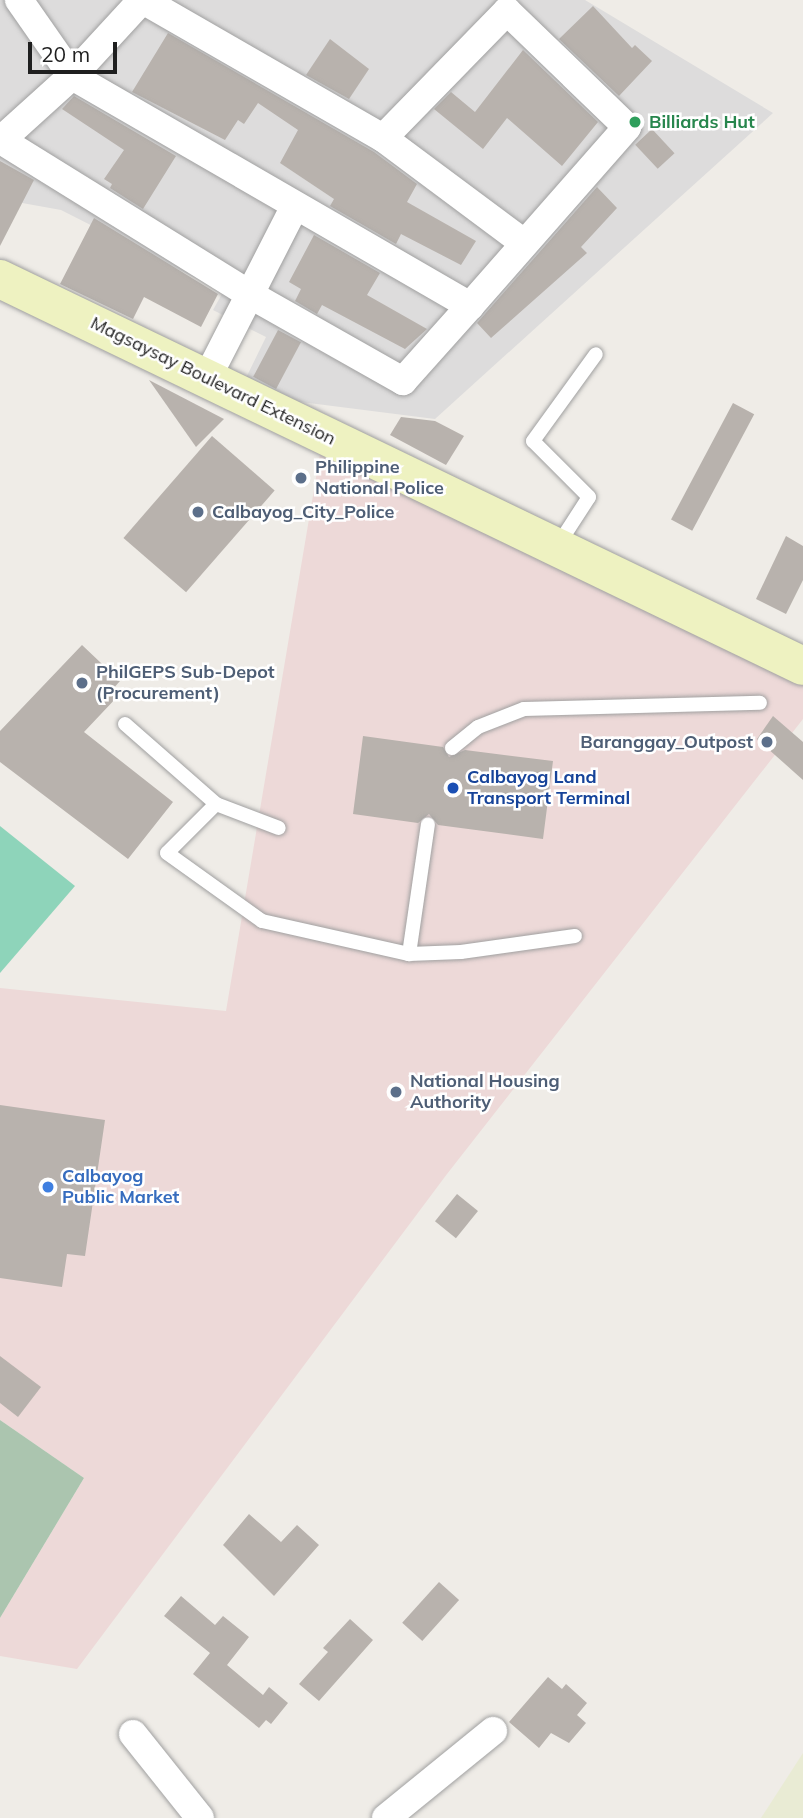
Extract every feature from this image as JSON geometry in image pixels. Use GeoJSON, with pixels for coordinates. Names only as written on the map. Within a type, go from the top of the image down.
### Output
{"type":"FeatureCollection","features":[{"type":"Feature","properties":{"kind":"street"},"geometry":{"type":"LineString","coordinates":[[19,0],[72,75],[470,306]]}},
{"type":"Feature","properties":{"kind":"street"},"geometry":{"type":"LineString","coordinates":[[383,138],[507,11],[627,127],[403,381],[249,294],[2,142],[72,75],[143,0],[383,138],[524,243]]}},
{"type":"Feature","properties":{"kind":"street"},"geometry":{"type":"LineString","coordinates":[[208,376],[295,206]]}},
{"type":"Feature","properties":{"kind":"street","name":"Magsaysay Boulevard Extension"},"geometry":{"type":"LineString","coordinates":[[0,279],[208,376],[803,666]]}},
{"type":"Feature","properties":{"kind":"street"},"geometry":{"type":"LineString","coordinates":[[386,1818],[494,1731]]}},
{"type":"Feature","properties":{"kind":"street"},"geometry":{"type":"LineString","coordinates":[[133,1734],[200,1818]]}},
{"type":"Feature","properties":{"kind":"lane"},"geometry":{"type":"LineString","coordinates":[[557,547],[589,497],[533,441],[596,354]]}},
{"type":"Feature","properties":{"kind":"lane"},"geometry":{"type":"LineString","coordinates":[[452,748],[478,727],[524,709],[761,703]]}},
{"type":"Feature","properties":{"kind":"lane"},"geometry":{"type":"LineString","coordinates":[[125,724],[216,804],[279,828]]}},
{"type":"Feature","properties":{"kind":"lane"},"geometry":{"type":"LineString","coordinates":[[216,804],[167,853],[261,921],[409,954],[461,952],[575,936]]}},
{"type":"Feature","properties":{"kind":"lane"},"geometry":{"type":"LineString","coordinates":[[409,954],[428,824]]}},
{"type":"Feature","properties":{"kind":"shaded area"},"geometry":{"type":"Polygon","coordinates":[[[0,0],[585,0],[773,113],[435,419],[301,402],[292,408],[243,384],[266,337],[213,310],[223,292],[61,210],[0,199],[0,0]]]}},
{"type":"Feature","properties":{"kind":"shaded area"},"geometry":{"type":"Polygon","coordinates":[[[323,436],[803,669],[803,719],[447,1174],[77,1669],[0,1656],[0,1618],[84,1478],[0,1420],[0,988],[226,1011],[323,436]]]}},
{"type":"Feature","properties":{"kind":"green space"},"geometry":{"type":"Polygon","coordinates":[[[0,826],[75,886],[0,973],[0,826]]]}},
{"type":"Feature","properties":{"kind":"green space"},"geometry":{"type":"Polygon","coordinates":[[[0,1420],[84,1478],[0,1618],[0,1420]]]}},
{"type":"Feature","properties":{"kind":"green space"},"geometry":{"type":"Polygon","coordinates":[[[803,1753],[803,1818],[761,1818],[803,1753]]]}},
{"type":"Feature","properties":{"kind":"building"},"geometry":{"type":"Polygon","coordinates":[[[593,6],[632,48],[635,45],[652,61],[619,96],[559,39],[593,6]]]}},
{"type":"Feature","properties":{"kind":"building"},"geometry":{"type":"Polygon","coordinates":[[[168,33],[374,152],[417,184],[407,202],[476,241],[461,265],[401,234],[396,244],[330,206],[334,199],[280,163],[298,130],[258,103],[244,124],[238,120],[225,140],[132,92],[168,33]]]}},
{"type":"Feature","properties":{"kind":"building"},"geometry":{"type":"Polygon","coordinates":[[[330,39],[369,69],[349,99],[306,75],[330,39]]]}},
{"type":"Feature","properties":{"kind":"building"},"geometry":{"type":"Polygon","coordinates":[[[523,50],[598,122],[562,166],[507,118],[483,149],[434,109],[451,92],[475,112],[523,50]]]}},
{"type":"Feature","properties":{"kind":"building"},"geometry":{"type":"Polygon","coordinates":[[[74,96],[176,156],[143,209],[110,188],[112,184],[104,179],[124,150],[62,109],[74,96]]]}},
{"type":"Feature","properties":{"kind":"building"},"geometry":{"type":"Polygon","coordinates":[[[652,129],[675,153],[658,169],[635,145],[652,129]]]}},
{"type":"Feature","properties":{"kind":"building"},"geometry":{"type":"Polygon","coordinates":[[[0,161],[34,180],[0,246],[0,161]]]}},
{"type":"Feature","properties":{"kind":"building"},"geometry":{"type":"Polygon","coordinates":[[[597,187],[617,208],[581,247],[587,253],[491,338],[477,323],[597,187]]]}},
{"type":"Feature","properties":{"kind":"building"},"geometry":{"type":"Polygon","coordinates":[[[94,218],[218,294],[201,327],[144,297],[133,319],[60,284],[94,218]]]}},
{"type":"Feature","properties":{"kind":"building"},"geometry":{"type":"Polygon","coordinates":[[[314,235],[380,273],[367,295],[427,329],[405,349],[322,305],[317,314],[295,301],[301,289],[289,282],[314,235]]]}},
{"type":"Feature","properties":{"kind":"building"},"geometry":{"type":"Polygon","coordinates":[[[278,330],[301,342],[276,389],[253,377],[278,330]]]}},
{"type":"Feature","properties":{"kind":"building"},"geometry":{"type":"Polygon","coordinates":[[[149,380],[224,419],[196,447],[149,380]]]}},
{"type":"Feature","properties":{"kind":"building"},"geometry":{"type":"Polygon","coordinates":[[[733,403],[754,414],[692,531],[671,520],[733,403]]]}},
{"type":"Feature","properties":{"kind":"building"},"geometry":{"type":"Polygon","coordinates":[[[401,417],[435,421],[464,436],[446,465],[390,435],[401,417]]]}},
{"type":"Feature","properties":{"kind":"building","name":"Calbayog_City_Police"},"geometry":{"type":"Polygon","coordinates":[[[212,436],[275,490],[186,592],[123,538],[212,436]]]}},
{"type":"Feature","properties":{"kind":"building"},"geometry":{"type":"Polygon","coordinates":[[[786,536],[803,546],[803,580],[786,614],[756,599],[786,536]]]}},
{"type":"Feature","properties":{"kind":"building"},"geometry":{"type":"Polygon","coordinates":[[[82,645],[120,681],[112,690],[118,696],[84,732],[173,802],[128,859],[0,762],[0,731],[82,645]]]}},
{"type":"Feature","properties":{"kind":"building"},"geometry":{"type":"Polygon","coordinates":[[[773,716],[803,742],[803,780],[757,739],[773,716]]]}},
{"type":"Feature","properties":{"kind":"building","name":"Calbayog Land Transport Terminal"},"geometry":{"type":"Polygon","coordinates":[[[363,736],[443,747],[449,757],[465,750],[553,761],[543,839],[438,825],[429,814],[418,823],[353,814],[363,736]]]}},
{"type":"Feature","properties":{"kind":"building","name":"Calbayog Public Market"},"geometry":{"type":"Polygon","coordinates":[[[0,1105],[105,1120],[85,1256],[67,1254],[62,1287],[0,1278],[0,1105]]]}},
{"type":"Feature","properties":{"kind":"building"},"geometry":{"type":"Polygon","coordinates":[[[457,1194],[478,1211],[456,1238],[435,1221],[457,1194]]]}},
{"type":"Feature","properties":{"kind":"building"},"geometry":{"type":"Polygon","coordinates":[[[0,1356],[41,1387],[18,1417],[0,1403],[0,1356]]]}},
{"type":"Feature","properties":{"kind":"building"},"geometry":{"type":"Polygon","coordinates":[[[249,1514],[281,1542],[297,1525],[319,1545],[274,1596],[223,1545],[249,1514]]]}},
{"type":"Feature","properties":{"kind":"building"},"geometry":{"type":"Polygon","coordinates":[[[439,1582],[459,1600],[422,1641],[402,1623],[439,1582]]]}},
{"type":"Feature","properties":{"kind":"building"},"geometry":{"type":"Polygon","coordinates":[[[181,1596],[215,1625],[223,1616],[249,1637],[227,1665],[263,1695],[269,1687],[288,1703],[271,1724],[266,1720],[259,1728],[193,1674],[210,1653],[164,1616],[181,1596]]]}},
{"type":"Feature","properties":{"kind":"building"},"geometry":{"type":"Polygon","coordinates":[[[350,1619],[373,1640],[319,1701],[299,1684],[328,1652],[323,1648],[350,1619]]]}},
{"type":"Feature","properties":{"kind":"building"},"geometry":{"type":"Polygon","coordinates":[[[548,1677],[562,1689],[566,1684],[587,1703],[577,1715],[586,1723],[569,1743],[551,1733],[539,1748],[509,1722],[548,1677]]]}},
{"type":"Feature","properties":{"kind":"place","name":"Billiards Hut"},"geometry":{"type":"Point","coordinates":[635,122]}},
{"type":"Feature","properties":{"kind":"place","name":"Philippine National Police"},"geometry":{"type":"Point","coordinates":[301,478]}},
{"type":"Feature","properties":{"kind":"place","name":"Calbayog_City_Police"},"geometry":{"type":"Point","coordinates":[198,512]}},
{"type":"Feature","properties":{"kind":"place","name":"PhilGEPS Sub-Depot (Procurement)"},"geometry":{"type":"Point","coordinates":[82,683]}},
{"type":"Feature","properties":{"kind":"place","name":"Baranggay_Outpost"},"geometry":{"type":"Point","coordinates":[767,742]}},
{"type":"Feature","properties":{"kind":"place","name":"Calbayog Land Transport Terminal"},"geometry":{"type":"Point","coordinates":[453,788]}},
{"type":"Feature","properties":{"kind":"place","name":"National Housing Authority"},"geometry":{"type":"Point","coordinates":[396,1092]}},
{"type":"Feature","properties":{"kind":"place","name":"Calbayog Public Market"},"geometry":{"type":"Point","coordinates":[48,1187]}}]}
